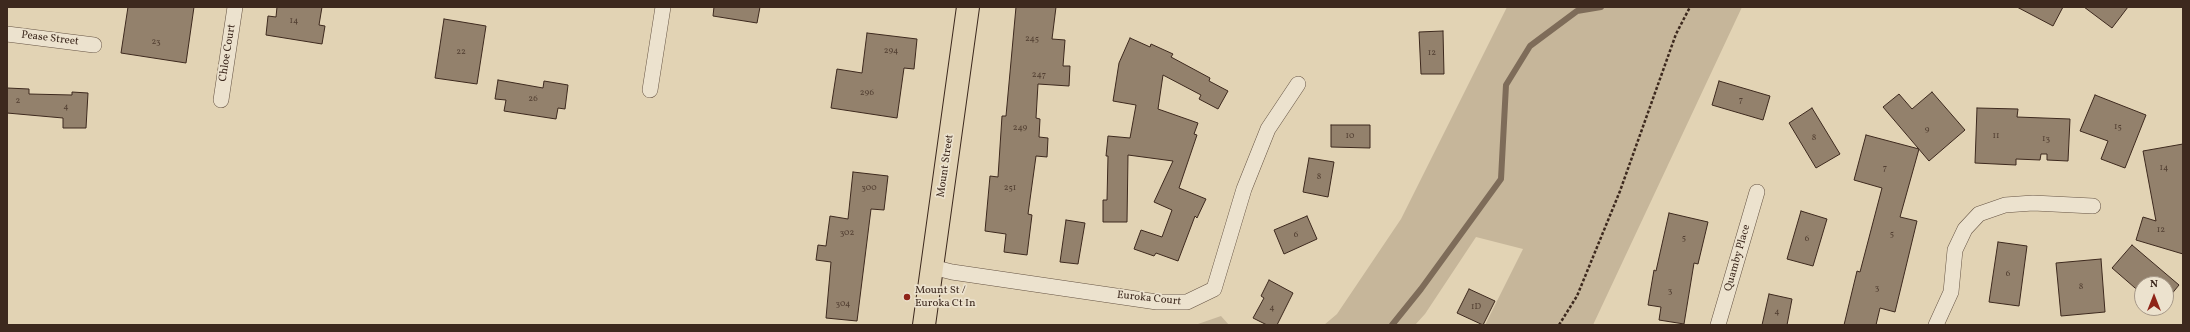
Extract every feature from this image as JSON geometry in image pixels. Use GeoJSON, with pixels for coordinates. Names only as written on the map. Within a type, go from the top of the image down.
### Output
{"type":"FeatureCollection","features":[{"type":"Feature","properties":{"kind":"highway","name":"Mount Street"},"geometry":{"type":"LineString","coordinates":[[924,325],[968,7]]}},
{"type":"Feature","properties":{"kind":"street","name":"Chloe Court"},"geometry":{"type":"LineString","coordinates":[[221,100],[235,7]]}},
{"type":"Feature","properties":{"kind":"street"},"geometry":{"type":"LineString","coordinates":[[650,90],[663,7]]}},
{"type":"Feature","properties":{"kind":"street","name":"Pease Street"},"geometry":{"type":"LineString","coordinates":[[7,34],[94,45]]}},
{"type":"Feature","properties":{"kind":"street","name":"Euroka Court"},"geometry":{"type":"LineString","coordinates":[[932,267],[952,272],[1150,301],[1187,302],[1214,289],[1244,189],[1268,128],[1298,84]]}},
{"type":"Feature","properties":{"kind":"street","name":"Quamby Place"},"geometry":{"type":"LineString","coordinates":[[1718,325],[1757,192]]}},
{"type":"Feature","properties":{"kind":"street"},"geometry":{"type":"LineString","coordinates":[[1936,325],[1951,292],[1955,250],[1965,229],[1979,214],[2005,205],[2033,203],[2093,206]]}},
{"type":"Feature","properties":{"kind":"path"},"geometry":{"type":"LineString","coordinates":[[1559,325],[1576,296],[1617,198],[1676,34],[1690,7]]}},
{"type":"Feature","properties":{"kind":"shaded area"},"geometry":{"type":"Polygon","coordinates":[[[1507,7],[1742,7],[1593,325],[1485,325],[1523,249],[1476,237],[1425,314],[1415,325],[1324,325],[1337,314],[1401,219],[1507,7]]]}},
{"type":"Feature","properties":{"kind":"shaded area"},"geometry":{"type":"Polygon","coordinates":[[[1221,316],[1229,325],[1189,325],[1198,324],[1221,316]]]}},
{"type":"Feature","properties":{"kind":"building"},"geometry":{"type":"Polygon","coordinates":[[[128,7],[194,7],[186,63],[121,53],[128,7]]]}},
{"type":"Feature","properties":{"kind":"building"},"geometry":{"type":"Polygon","coordinates":[[[277,7],[322,7],[319,25],[325,26],[322,44],[266,35],[268,16],[276,17],[277,7]]]}},
{"type":"Feature","properties":{"kind":"building"},"geometry":{"type":"Polygon","coordinates":[[[714,7],[760,7],[757,23],[713,16],[714,7]]]}},
{"type":"Feature","properties":{"kind":"building"},"geometry":{"type":"Polygon","coordinates":[[[1016,7],[1056,7],[1052,39],[1065,40],[1063,66],[1070,66],[1069,86],[1038,84],[1036,118],[1040,119],[1039,137],[1048,138],[1047,157],[1036,156],[1028,214],[1032,215],[1027,255],[1004,252],[1006,234],[985,231],[990,176],[998,177],[1002,116],[1006,116],[1016,7]]]}},
{"type":"Feature","properties":{"kind":"building"},"geometry":{"type":"Polygon","coordinates":[[[2017,7],[2063,7],[2053,26],[2017,7]]]}},
{"type":"Feature","properties":{"kind":"building"},"geometry":{"type":"Polygon","coordinates":[[[2084,7],[2128,7],[2112,28],[2084,7]]]}},
{"type":"Feature","properties":{"kind":"building"},"geometry":{"type":"Polygon","coordinates":[[[444,19],[486,26],[477,84],[435,78],[444,19]]]}},
{"type":"Feature","properties":{"kind":"building"},"geometry":{"type":"Polygon","coordinates":[[[1443,31],[1444,74],[1421,74],[1419,32],[1443,31]]]}},
{"type":"Feature","properties":{"kind":"building"},"geometry":{"type":"Polygon","coordinates":[[[867,33],[917,39],[914,69],[904,68],[897,118],[831,108],[837,69],[862,73],[867,33]]]}},
{"type":"Feature","properties":{"kind":"building"},"geometry":{"type":"Polygon","coordinates":[[[1130,38],[1150,47],[1151,44],[1173,54],[1171,57],[1210,78],[1209,81],[1228,91],[1218,109],[1199,99],[1201,95],[1163,75],[1158,109],[1198,123],[1194,134],[1197,135],[1179,188],[1206,199],[1197,218],[1195,216],[1178,261],[1156,253],[1154,256],[1134,249],[1141,230],[1162,237],[1172,210],[1154,202],[1173,161],[1128,155],[1127,222],[1103,222],[1103,200],[1107,200],[1108,156],[1106,156],[1108,136],[1130,138],[1136,105],[1113,101],[1119,63],[1130,38]]]}},
{"type":"Feature","properties":{"kind":"building"},"geometry":{"type":"Polygon","coordinates":[[[498,80],[543,88],[544,81],[568,85],[565,109],[558,108],[556,119],[504,111],[506,100],[495,99],[498,80]]]}},
{"type":"Feature","properties":{"kind":"building"},"geometry":{"type":"Polygon","coordinates":[[[1719,81],[1770,96],[1763,120],[1712,105],[1719,81]]]}},
{"type":"Feature","properties":{"kind":"building"},"geometry":{"type":"Polygon","coordinates":[[[7,88],[29,89],[29,94],[72,95],[72,92],[88,93],[86,128],[63,128],[63,118],[7,113],[7,88]]]}},
{"type":"Feature","properties":{"kind":"building"},"geometry":{"type":"Polygon","coordinates":[[[1932,92],[1965,130],[1929,161],[1883,107],[1899,94],[1912,109],[1932,92]]]}},
{"type":"Feature","properties":{"kind":"building"},"geometry":{"type":"Polygon","coordinates":[[[2095,95],[2146,115],[2125,168],[2101,159],[2108,141],[2080,131],[2095,95]]]}},
{"type":"Feature","properties":{"kind":"building"},"geometry":{"type":"Polygon","coordinates":[[[1812,108],[1840,154],[1816,168],[1789,123],[1812,108]]]}},
{"type":"Feature","properties":{"kind":"building"},"geometry":{"type":"Polygon","coordinates":[[[1977,108],[2018,109],[2017,117],[2070,119],[2068,161],[2047,160],[2047,154],[2041,154],[2040,160],[2016,159],[2016,165],[1975,163],[1977,108]]]}},
{"type":"Feature","properties":{"kind":"building"},"geometry":{"type":"Polygon","coordinates":[[[1331,125],[1370,125],[1370,148],[1331,147],[1331,125]]]}},
{"type":"Feature","properties":{"kind":"building"},"geometry":{"type":"Polygon","coordinates":[[[1866,135],[1919,149],[1900,217],[1917,221],[1895,312],[1880,308],[1876,325],[1844,325],[1857,271],[1860,272],[1882,188],[1854,180],[1866,135]]]}},
{"type":"Feature","properties":{"kind":"building"},"geometry":{"type":"Polygon","coordinates":[[[2183,144],[2183,254],[2136,240],[2143,217],[2156,221],[2143,151],[2183,144]]]}},
{"type":"Feature","properties":{"kind":"building"},"geometry":{"type":"Polygon","coordinates":[[[1309,158],[1334,162],[1328,197],[1303,192],[1309,158]]]}},
{"type":"Feature","properties":{"kind":"building"},"geometry":{"type":"Polygon","coordinates":[[[853,172],[888,176],[884,210],[871,209],[857,321],[826,318],[831,262],[816,260],[818,245],[826,246],[830,216],[848,219],[853,172]]]}},
{"type":"Feature","properties":{"kind":"building"},"geometry":{"type":"Polygon","coordinates":[[[1801,211],[1827,219],[1813,266],[1787,259],[1801,211]]]}},
{"type":"Feature","properties":{"kind":"building"},"geometry":{"type":"Polygon","coordinates":[[[1669,213],[1708,222],[1698,264],[1694,263],[1684,324],[1659,320],[1661,307],[1648,305],[1654,270],[1656,271],[1669,213]]]}},
{"type":"Feature","properties":{"kind":"building"},"geometry":{"type":"Polygon","coordinates":[[[1307,216],[1317,239],[1284,254],[1274,230],[1307,216]]]}},
{"type":"Feature","properties":{"kind":"building"},"geometry":{"type":"Polygon","coordinates":[[[1066,220],[1085,223],[1078,264],[1060,262],[1066,220]]]}},
{"type":"Feature","properties":{"kind":"building"},"geometry":{"type":"Polygon","coordinates":[[[1998,242],[2027,246],[2019,306],[1989,302],[1998,242]]]}},
{"type":"Feature","properties":{"kind":"building"},"geometry":{"type":"Polygon","coordinates":[[[2132,245],[2168,276],[2134,276],[2134,287],[2112,268],[2132,245]]]}},
{"type":"Feature","properties":{"kind":"building"},"geometry":{"type":"Polygon","coordinates":[[[2101,259],[2105,312],[2061,316],[2056,263],[2101,259]]]}},
{"type":"Feature","properties":{"kind":"building"},"geometry":{"type":"Polygon","coordinates":[[[1269,280],[1293,293],[1277,325],[1267,325],[1253,318],[1264,298],[1261,296],[1269,280]]]}},
{"type":"Feature","properties":{"kind":"building"},"geometry":{"type":"Polygon","coordinates":[[[2174,281],[2179,285],[2174,291],[2174,281]]]}},
{"type":"Feature","properties":{"kind":"building"},"geometry":{"type":"Polygon","coordinates":[[[1469,289],[1495,301],[1483,325],[1457,313],[1469,289]]]}},
{"type":"Feature","properties":{"kind":"building"},"geometry":{"type":"Polygon","coordinates":[[[1769,294],[1792,299],[1787,325],[1762,325],[1769,294]]]}},
{"type":"Feature","properties":{"kind":"waterway"},"geometry":{"type":"LineString","coordinates":[[1392,325],[1421,289],[1501,179],[1506,85],[1530,46],[1577,11],[1601,7]]}},
{"type":"Feature","properties":{"kind":"place","name":"Mount St / Euroka Ct In"},"geometry":{"type":"Point","coordinates":[907,297]}}]}
